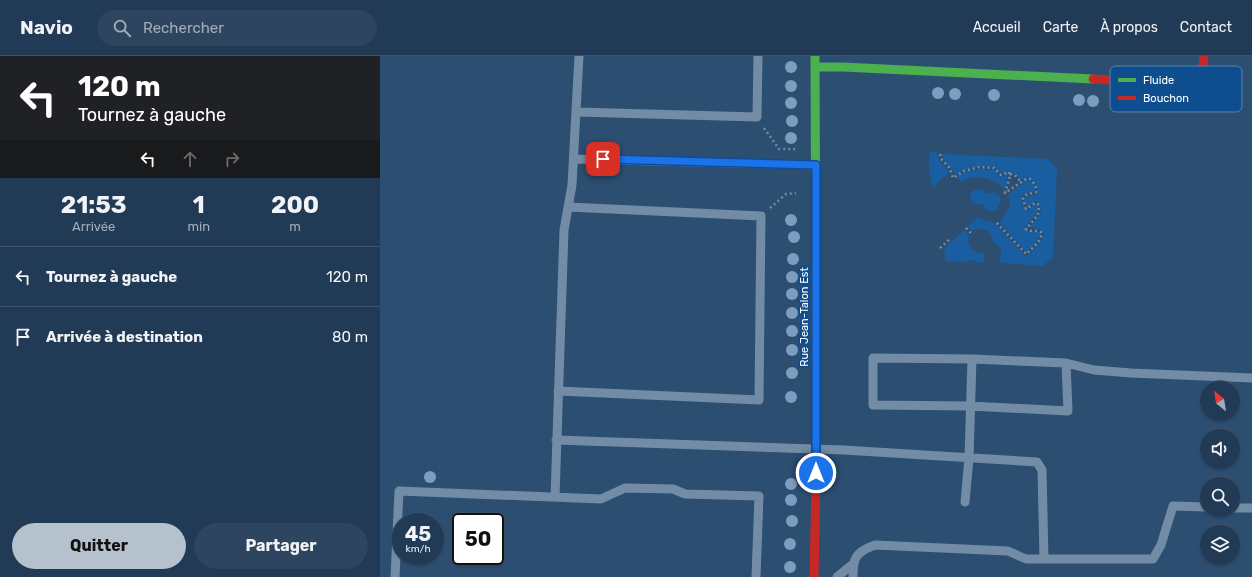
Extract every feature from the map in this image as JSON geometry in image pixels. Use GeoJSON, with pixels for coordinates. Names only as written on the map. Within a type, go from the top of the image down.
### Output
{"type":"FeatureCollection","features":[{"type":"Feature","properties":{"kind":"main road","name":"Rue Jean-Talon Est"},"geometry":{"type":"LineString","coordinates":[[814,577],[816,449],[815,56]]}},
{"type":"Feature","properties":{"kind":"main road"},"geometry":{"type":"LineString","coordinates":[[1203,66],[1204,56]]}},
{"type":"Feature","properties":{"kind":"main road"},"geometry":{"type":"LineString","coordinates":[[815,67],[843,67],[1110,80]]}},
{"type":"Feature","properties":{"kind":"lane"},"geometry":{"type":"LineString","coordinates":[[554,497],[564,230],[574,158],[579,56]]}},
{"type":"Feature","properties":{"kind":"lane"},"geometry":{"type":"LineString","coordinates":[[577,112],[757,117],[758,56]]}},
{"type":"Feature","properties":{"kind":"lane"},"geometry":{"type":"LineString","coordinates":[[574,158],[816,165]]}},
{"type":"Feature","properties":{"kind":"lane"},"geometry":{"type":"LineString","coordinates":[[558,391],[759,400],[761,216],[568,207]]}},
{"type":"Feature","properties":{"kind":"lane"},"geometry":{"type":"LineString","coordinates":[[1066,363],[1068,411],[970,406],[873,405],[873,358],[972,359],[1066,363],[1094,370],[1252,378]]}},
{"type":"Feature","properties":{"kind":"lane"},"geometry":{"type":"LineString","coordinates":[[965,502],[969,458],[972,359]]}},
{"type":"Feature","properties":{"kind":"lane"},"geometry":{"type":"LineString","coordinates":[[556,440],[816,449],[1037,462],[1042,470],[1044,559]]}},
{"type":"Feature","properties":{"kind":"lane"},"geometry":{"type":"LineString","coordinates":[[395,577],[399,491],[601,499],[625,488],[673,489],[685,494],[759,496],[756,577]]}},
{"type":"Feature","properties":{"kind":"lane"},"geometry":{"type":"LineString","coordinates":[[853,577],[853,564],[856,555],[865,548],[875,545],[993,549],[1008,551],[1026,559],[1153,559],[1161,545],[1173,506],[1200,507]]}},
{"type":"Feature","properties":{"kind":"lane"},"geometry":{"type":"LineString","coordinates":[[1240,508],[1252,508]]}},
{"type":"Feature","properties":{"kind":"lane"},"geometry":{"type":"LineString","coordinates":[[837,577],[853,564]]}},
{"type":"Feature","properties":{"kind":"path"},"geometry":{"type":"LineString","coordinates":[[757,117],[779,149],[797,149]]}},
{"type":"Feature","properties":{"kind":"path"},"geometry":{"type":"LineString","coordinates":[[940,154],[942,160],[949,166],[954,178],[964,171],[979,167],[988,169],[994,168],[1001,175],[1009,172],[1010,174],[1016,176],[1021,182]]}},
{"type":"Feature","properties":{"kind":"path"},"geometry":{"type":"LineString","coordinates":[[995,221],[1026,254],[1039,241],[1042,234],[1041,232],[1026,229],[1038,215],[1038,205],[1035,203],[1026,209],[1022,199],[1026,195],[1035,193],[1036,189],[1030,179],[1026,179],[1006,193],[1010,174]]}},
{"type":"Feature","properties":{"kind":"path"},"geometry":{"type":"LineString","coordinates":[[761,216],[786,194],[796,193]]}},
{"type":"Feature","properties":{"kind":"path"},"geometry":{"type":"LineString","coordinates":[[966,228],[971,233]]}},
{"type":"Feature","properties":{"kind":"path"},"geometry":{"type":"LineString","coordinates":[[940,248],[950,239]]}},
{"type":"Feature","properties":{"kind":"shaded area"},"geometry":{"type":"Polygon","coordinates":[[[933,151],[937,153],[940,162],[946,167],[949,174],[942,178],[933,188],[929,172],[929,154],[933,151]]]}},
{"type":"Feature","properties":{"kind":"shaded area"},"geometry":{"type":"Polygon","coordinates":[[[942,154],[1048,159],[1057,169],[1053,257],[1043,266],[1000,263],[1001,249],[997,244],[993,243],[991,235],[984,229],[973,231],[968,226],[978,217],[988,222],[993,222],[1026,257],[1041,242],[1044,234],[1040,229],[1029,227],[1041,212],[1040,205],[1037,201],[1035,201],[1028,207],[1024,201],[1026,197],[1037,193],[1037,186],[1034,181],[1031,179],[1022,180],[1009,171],[1002,173],[994,167],[984,166],[978,166],[961,171],[956,175],[944,160],[942,154]]]}},
{"type":"Feature","properties":{"kind":"shaded area"},"geometry":{"type":"Polygon","coordinates":[[[980,169],[995,170],[1001,177],[1008,173],[1005,190],[995,182],[984,178],[972,178],[960,182],[957,177],[966,171],[980,169]]]}},
{"type":"Feature","properties":{"kind":"shaded area"},"geometry":{"type":"Polygon","coordinates":[[[1026,180],[1033,184],[1035,191],[1023,195],[1023,206],[1027,211],[1036,204],[1038,209],[1036,215],[1025,228],[1028,231],[1039,232],[1041,234],[1035,244],[1026,252],[999,222],[1004,217],[1003,216],[1010,204],[1008,195],[1026,180]]]}},
{"type":"Feature","properties":{"kind":"shaded area"},"geometry":{"type":"Polygon","coordinates":[[[978,189],[983,190],[986,194],[994,192],[999,196],[1001,201],[997,210],[988,210],[982,204],[972,202],[970,198],[971,192],[978,189]]]}},
{"type":"Feature","properties":{"kind":"shaded area"},"geometry":{"type":"Polygon","coordinates":[[[964,230],[969,236],[968,240],[971,249],[984,253],[984,263],[977,262],[974,259],[967,262],[945,261],[945,253],[943,250],[964,230]]]}},
{"type":"Feature","properties":{"kind":"traffic: fast"},"geometry":{"type":"LineString","coordinates":[[815,56],[816,309]]}},
{"type":"Feature","properties":{"kind":"traffic: fast"},"geometry":{"type":"LineString","coordinates":[[815,67],[843,67],[1093,79]]}},
{"type":"Feature","properties":{"kind":"traffic: jam"},"geometry":{"type":"LineString","coordinates":[[1203,66],[1204,56]]}},
{"type":"Feature","properties":{"kind":"traffic: jam"},"geometry":{"type":"LineString","coordinates":[[1093,79],[1110,80]]}},
{"type":"Feature","properties":{"kind":"traffic: jam"},"geometry":{"type":"LineString","coordinates":[[814,577],[816,480],[816,309]]}},
{"type":"Feature","properties":{"kind":"route"},"geometry":{"type":"LineString","coordinates":[[603,159],[816,165],[816,473]]}}]}
